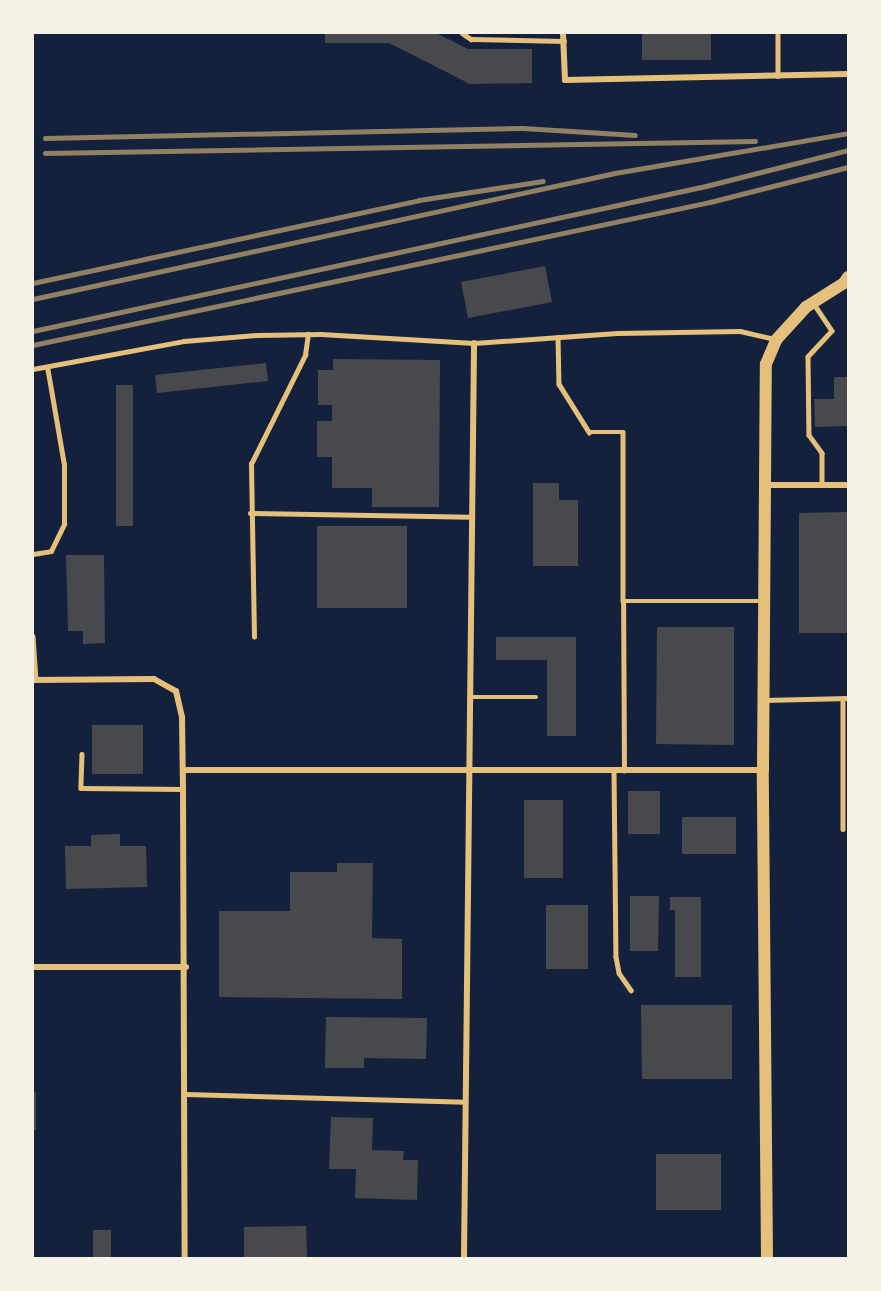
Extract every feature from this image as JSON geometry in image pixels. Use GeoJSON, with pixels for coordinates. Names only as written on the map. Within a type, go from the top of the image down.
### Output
{"type":"FeatureCollection","features":[{"type":"Feature","properties":{"kind":"main road"},"geometry":{"type":"LineString","coordinates":[[767,1258],[763,770],[763,485],[766,363],[776,340],[813,303],[847,281]]}},
{"type":"Feature","properties":{"kind":"street"},"geometry":{"type":"LineString","coordinates":[[563,33],[565,80],[848,74]]}},
{"type":"Feature","properties":{"kind":"street"},"geometry":{"type":"LineString","coordinates":[[464,1258],[474,343]]}},
{"type":"Feature","properties":{"kind":"street"},"geometry":{"type":"LineString","coordinates":[[763,485],[848,485]]}},
{"type":"Feature","properties":{"kind":"street"},"geometry":{"type":"LineString","coordinates":[[34,680],[154,680],[176,692],[182,717],[183,770],[186,967],[185,1258]]}},
{"type":"Feature","properties":{"kind":"street"},"geometry":{"type":"LineString","coordinates":[[183,770],[468,772],[763,770]]}},
{"type":"Feature","properties":{"kind":"street"},"geometry":{"type":"LineString","coordinates":[[33,967],[186,967]]}},
{"type":"Feature","properties":{"kind":"lane"},"geometry":{"type":"LineString","coordinates":[[462,33],[471,39],[564,41]]}},
{"type":"Feature","properties":{"kind":"lane"},"geometry":{"type":"LineString","coordinates":[[778,33],[778,76]]}},
{"type":"Feature","properties":{"kind":"lane"},"geometry":{"type":"LineString","coordinates":[[813,303],[832,331],[808,357],[809,435],[822,453],[822,485]]}},
{"type":"Feature","properties":{"kind":"lane"},"geometry":{"type":"LineString","coordinates":[[33,369],[184,341],[308,334],[474,343],[558,337],[740,332],[776,340]]}},
{"type":"Feature","properties":{"kind":"lane"},"geometry":{"type":"LineString","coordinates":[[254,637],[250,513],[251,464],[305,355],[308,334]]}},
{"type":"Feature","properties":{"kind":"lane"},"geometry":{"type":"LineString","coordinates":[[558,337],[558,384],[589,432],[623,432],[624,771]]}},
{"type":"Feature","properties":{"kind":"lane"},"geometry":{"type":"LineString","coordinates":[[33,554],[51,551],[64,524],[64,465],[47,367]]}},
{"type":"Feature","properties":{"kind":"lane"},"geometry":{"type":"LineString","coordinates":[[250,513],[471,517]]}},
{"type":"Feature","properties":{"kind":"lane"},"geometry":{"type":"LineString","coordinates":[[623,601],[763,601]]}},
{"type":"Feature","properties":{"kind":"lane"},"geometry":{"type":"LineString","coordinates":[[33,636],[34,680]]}},
{"type":"Feature","properties":{"kind":"lane"},"geometry":{"type":"LineString","coordinates":[[469,697],[536,697]]}},
{"type":"Feature","properties":{"kind":"lane"},"geometry":{"type":"LineString","coordinates":[[763,700],[845,698],[843,829]]}},
{"type":"Feature","properties":{"kind":"lane"},"geometry":{"type":"LineString","coordinates":[[82,754],[81,789],[183,789]]}},
{"type":"Feature","properties":{"kind":"lane"},"geometry":{"type":"LineString","coordinates":[[614,771],[615,957],[619,973],[631,990]]}},
{"type":"Feature","properties":{"kind":"lane"},"geometry":{"type":"LineString","coordinates":[[186,1094],[465,1102]]}},
{"type":"Feature","properties":{"kind":"building"},"geometry":{"type":"Polygon","coordinates":[[[325,33],[436,33],[468,49],[532,49],[532,83],[470,84],[389,43],[325,43],[325,33]]]}},
{"type":"Feature","properties":{"kind":"building"},"geometry":{"type":"Polygon","coordinates":[[[642,33],[711,33],[711,60],[642,60],[642,33]]]}},
{"type":"Feature","properties":{"kind":"building"},"geometry":{"type":"Polygon","coordinates":[[[545,266],[552,302],[468,318],[461,282],[545,266]]]}},
{"type":"Feature","properties":{"kind":"building"},"geometry":{"type":"Polygon","coordinates":[[[333,359],[440,360],[439,507],[372,507],[372,488],[332,488],[332,457],[317,457],[317,421],[332,421],[332,405],[318,405],[318,370],[333,370],[333,359]]]}},
{"type":"Feature","properties":{"kind":"building"},"geometry":{"type":"Polygon","coordinates":[[[266,363],[268,381],[157,393],[155,375],[266,363]]]}},
{"type":"Feature","properties":{"kind":"building"},"geometry":{"type":"Polygon","coordinates":[[[834,377],[848,377],[848,426],[815,427],[814,399],[834,399],[834,377]]]}},
{"type":"Feature","properties":{"kind":"building"},"geometry":{"type":"Polygon","coordinates":[[[116,385],[133,385],[133,526],[116,526],[116,385]]]}},
{"type":"Feature","properties":{"kind":"building"},"geometry":{"type":"Polygon","coordinates":[[[533,483],[559,483],[559,500],[578,500],[578,566],[533,566],[533,483]]]}},
{"type":"Feature","properties":{"kind":"building"},"geometry":{"type":"Polygon","coordinates":[[[848,512],[848,633],[799,633],[799,513],[848,512]]]}},
{"type":"Feature","properties":{"kind":"building"},"geometry":{"type":"Polygon","coordinates":[[[317,526],[407,526],[407,608],[317,608],[317,526]]]}},
{"type":"Feature","properties":{"kind":"building"},"geometry":{"type":"Polygon","coordinates":[[[66,555],[104,555],[105,643],[83,644],[83,631],[68,631],[66,555]]]}},
{"type":"Feature","properties":{"kind":"building"},"geometry":{"type":"Polygon","coordinates":[[[657,627],[734,627],[734,745],[656,744],[657,627]]]}},
{"type":"Feature","properties":{"kind":"building"},"geometry":{"type":"Polygon","coordinates":[[[496,637],[576,637],[576,736],[547,736],[547,660],[496,660],[496,637]]]}},
{"type":"Feature","properties":{"kind":"building"},"geometry":{"type":"Polygon","coordinates":[[[92,725],[143,725],[143,774],[92,774],[92,725]]]}},
{"type":"Feature","properties":{"kind":"building"},"geometry":{"type":"Polygon","coordinates":[[[628,791],[660,791],[660,834],[628,834],[628,791]]]}},
{"type":"Feature","properties":{"kind":"building"},"geometry":{"type":"Polygon","coordinates":[[[524,800],[563,800],[563,878],[524,878],[524,800]]]}},
{"type":"Feature","properties":{"kind":"building"},"geometry":{"type":"Polygon","coordinates":[[[682,817],[736,817],[736,854],[682,854],[682,817]]]}},
{"type":"Feature","properties":{"kind":"building"},"geometry":{"type":"Polygon","coordinates":[[[120,834],[120,846],[146,846],[147,887],[66,889],[65,846],[91,846],[91,835],[120,834]]]}},
{"type":"Feature","properties":{"kind":"building"},"geometry":{"type":"Polygon","coordinates":[[[337,863],[373,863],[372,938],[402,939],[402,999],[219,997],[219,911],[290,911],[290,872],[337,872],[337,863]]]}},
{"type":"Feature","properties":{"kind":"building"},"geometry":{"type":"Polygon","coordinates":[[[630,896],[659,896],[658,951],[630,951],[630,896]]]}},
{"type":"Feature","properties":{"kind":"building"},"geometry":{"type":"Polygon","coordinates":[[[670,897],[701,897],[701,977],[675,977],[675,910],[670,910],[670,897]]]}},
{"type":"Feature","properties":{"kind":"building"},"geometry":{"type":"Polygon","coordinates":[[[546,905],[588,905],[588,969],[546,969],[546,905]]]}},
{"type":"Feature","properties":{"kind":"building"},"geometry":{"type":"Polygon","coordinates":[[[641,1005],[732,1005],[732,1079],[642,1079],[641,1005]]]}},
{"type":"Feature","properties":{"kind":"building"},"geometry":{"type":"Polygon","coordinates":[[[326,1017],[427,1018],[426,1059],[364,1058],[364,1068],[325,1068],[326,1017]]]}},
{"type":"Feature","properties":{"kind":"building"},"geometry":{"type":"Polygon","coordinates":[[[33,1092],[36,1092],[36,1130],[33,1130],[33,1092]]]}},
{"type":"Feature","properties":{"kind":"building"},"geometry":{"type":"Polygon","coordinates":[[[331,1117],[373,1118],[372,1150],[404,1151],[403,1160],[418,1160],[417,1200],[355,1198],[356,1169],[329,1169],[331,1117]]]}},
{"type":"Feature","properties":{"kind":"building"},"geometry":{"type":"Polygon","coordinates":[[[656,1154],[721,1154],[721,1210],[656,1210],[656,1154]]]}},
{"type":"Feature","properties":{"kind":"building"},"geometry":{"type":"Polygon","coordinates":[[[306,1226],[307,1258],[244,1258],[244,1227],[306,1226]]]}},
{"type":"Feature","properties":{"kind":"building"},"geometry":{"type":"Polygon","coordinates":[[[93,1230],[111,1230],[111,1258],[93,1258],[93,1230]]]}},
{"type":"Feature","properties":{"kind":"railway"},"geometry":{"type":"LineString","coordinates":[[45,138],[523,128],[635,135]]}},
{"type":"Feature","properties":{"kind":"railway"},"geometry":{"type":"LineString","coordinates":[[33,299],[615,173],[848,133]]}},
{"type":"Feature","properties":{"kind":"railway"},"geometry":{"type":"LineString","coordinates":[[45,153],[755,141]]}},
{"type":"Feature","properties":{"kind":"railway"},"geometry":{"type":"LineString","coordinates":[[33,331],[706,186],[848,150]]}},
{"type":"Feature","properties":{"kind":"railway"},"geometry":{"type":"LineString","coordinates":[[33,345],[710,202],[848,167]]}},
{"type":"Feature","properties":{"kind":"railway"},"geometry":{"type":"LineString","coordinates":[[33,283],[419,200],[543,181]]}}]}
